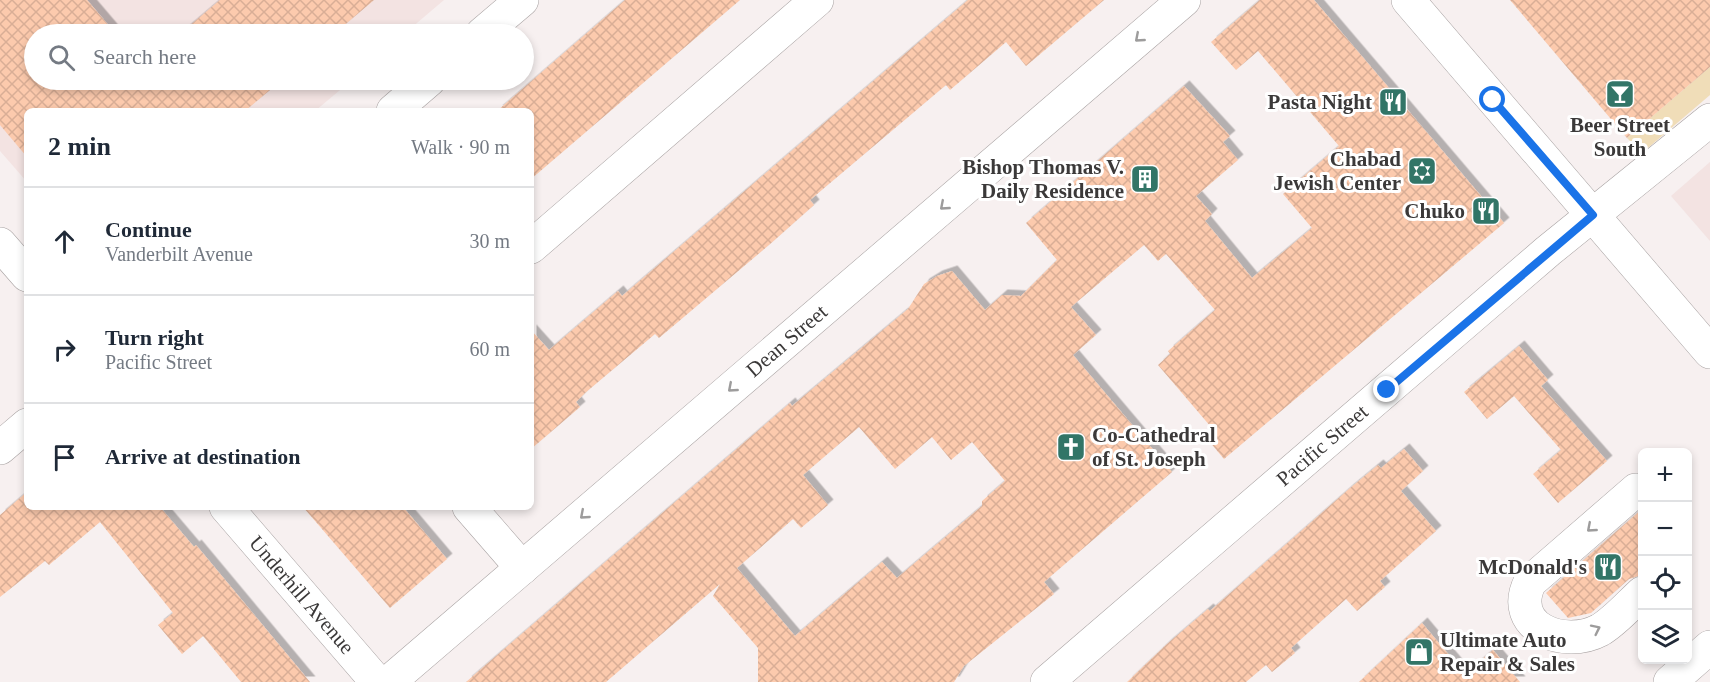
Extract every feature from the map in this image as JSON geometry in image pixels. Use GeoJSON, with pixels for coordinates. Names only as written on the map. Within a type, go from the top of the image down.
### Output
{"type":"FeatureCollection","features":[{"type":"Feature","properties":{"kind":"street"},"geometry":{"type":"LineString","coordinates":[[494,24],[522,0]]}},
{"type":"Feature","properties":{"kind":"street"},"geometry":{"type":"LineString","coordinates":[[534,244],[817,0]]}},
{"type":"Feature","properties":{"kind":"street","name":"Dean Street"},"geometry":{"type":"LineString","coordinates":[[389,682],[1184,0]]}},
{"type":"Feature","properties":{"kind":"street"},"geometry":{"type":"LineString","coordinates":[[1408,0],[1710,352]]}},
{"type":"Feature","properties":{"kind":"street"},"geometry":{"type":"LineString","coordinates":[[396,108],[417,90]]}},
{"type":"Feature","properties":{"kind":"street","name":"Pacific Street"},"geometry":{"type":"LineString","coordinates":[[1047,682],[1548,251],[1710,120]]}},
{"type":"Feature","properties":{"kind":"street"},"geometry":{"type":"LineString","coordinates":[[0,244],[24,272]]}},
{"type":"Feature","properties":{"kind":"street"},"geometry":{"type":"LineString","coordinates":[[0,448],[24,428]]}},
{"type":"Feature","properties":{"kind":"street"},"geometry":{"type":"LineString","coordinates":[[1636,490],[1530,582],[1523,604],[1527,615],[1537,627],[1556,635],[1578,637],[1600,630],[1638,597]]}},
{"type":"Feature","properties":{"kind":"street","name":"Underhill Avenue"},"geometry":{"type":"LineString","coordinates":[[229,510],[377,682]]}},
{"type":"Feature","properties":{"kind":"street"},"geometry":{"type":"LineString","coordinates":[[472,510],[522,568]]}},
{"type":"Feature","properties":{"kind":"street"},"geometry":{"type":"LineString","coordinates":[[1670,682],[1710,647]]}},
{"type":"Feature","properties":{"kind":"shaded area"},"geometry":{"type":"Polygon","coordinates":[[[0,0],[444,0],[416,24],[24,24],[24,90],[340,90],[319,108],[24,108],[24,179],[0,151],[0,0]]]}},
{"type":"Feature","properties":{"kind":"shaded area"},"geometry":{"type":"Polygon","coordinates":[[[1710,67],[1710,95],[1642,153],[1627,138],[1710,67]]]}},
{"type":"Feature","properties":{"kind":"shaded area"},"geometry":{"type":"Polygon","coordinates":[[[1710,162],[1710,241],[1671,196],[1710,162]]]}},
{"type":"Feature","properties":{"kind":"building"},"geometry":{"type":"Polygon","coordinates":[[[0,0],[87,0],[107,24],[24,24],[24,90],[270,90],[249,108],[24,108],[24,153],[0,125],[0,0]]]}},
{"type":"Feature","properties":{"kind":"building"},"geometry":{"type":"Polygon","coordinates":[[[220,0],[374,0],[346,24],[192,24],[220,0]]]}},
{"type":"Feature","properties":{"kind":"building"},"geometry":{"type":"Polygon","coordinates":[[[625,0],[740,0],[534,176],[534,108],[500,108],[521,90],[534,90],[534,79],[625,0]]]}},
{"type":"Feature","properties":{"kind":"building"},"geometry":{"type":"Polygon","coordinates":[[[968,0],[1104,0],[1026,66],[1006,42],[950,90],[946,85],[810,200],[814,205],[769,245],[659,338],[655,334],[585,393],[576,402],[580,407],[534,446],[534,333],[549,350],[618,291],[622,296],[968,0]]]}},
{"type":"Feature","properties":{"kind":"building"},"geometry":{"type":"Polygon","coordinates":[[[1260,0],[1314,0],[1504,223],[1224,459],[1203,434],[1211,427],[1158,365],[1170,354],[1168,351],[1215,310],[1166,254],[1158,261],[1144,245],[1071,307],[1096,335],[1073,355],[1172,472],[1044,582],[1054,594],[964,666],[954,682],[758,682],[758,648],[713,596],[720,584],[606,682],[466,682],[790,403],[792,406],[908,309],[924,284],[952,271],[985,310],[1002,295],[1021,296],[1057,260],[1026,223],[1184,86],[1230,136],[1223,142],[1238,160],[1196,196],[1212,214],[1205,221],[1252,278],[1312,228],[1283,194],[1339,146],[1258,51],[1236,70],[1211,42],[1260,0]],[[859,427],[803,475],[828,505],[801,528],[793,519],[737,568],[795,636],[882,562],[897,578],[982,506],[982,501],[1005,481],[972,442],[951,460],[932,437],[895,469],[859,427]]]}},
{"type":"Feature","properties":{"kind":"building"},"geometry":{"type":"Polygon","coordinates":[[[1510,0],[1710,0],[1710,67],[1627,138],[1510,0]]]}},
{"type":"Feature","properties":{"kind":"building"},"geometry":{"type":"Polygon","coordinates":[[[1519,346],[1548,380],[1541,386],[1607,461],[1558,503],[1533,474],[1561,450],[1514,396],[1487,419],[1464,392],[1519,346]]]}},
{"type":"Feature","properties":{"kind":"building"},"geometry":{"type":"Polygon","coordinates":[[[1404,449],[1423,471],[1401,491],[1436,531],[1380,581],[1385,587],[1357,611],[1346,599],[1291,648],[1295,653],[1272,672],[1266,665],[1246,682],[1127,682],[1167,644],[1208,609],[1210,611],[1349,489],[1378,465],[1381,468],[1404,449]]]}},
{"type":"Feature","properties":{"kind":"building"},"geometry":{"type":"Polygon","coordinates":[[[24,495],[24,510],[163,510],[194,547],[196,545],[310,682],[241,682],[203,636],[182,654],[158,625],[173,613],[100,522],[49,565],[45,561],[0,597],[0,515],[24,495]]]}},
{"type":"Feature","properties":{"kind":"building"},"geometry":{"type":"Polygon","coordinates":[[[306,510],[406,510],[447,559],[390,608],[306,510]]]}},
{"type":"Feature","properties":{"kind":"building","name":"McDonald's"},"geometry":{"type":"Polygon","coordinates":[[[1638,512],[1638,576],[1629,579],[1591,613],[1568,618],[1546,593],[1638,512]]]}},
{"type":"Feature","properties":{"kind":"building"},"geometry":{"type":"Polygon","coordinates":[[[1422,623],[1465,674],[1493,650],[1520,682],[1359,682],[1422,623]]]}},
{"type":"Feature","properties":{"kind":"place","name":"Beer Street South"},"geometry":{"type":"Point","coordinates":[1620,94]}},
{"type":"Feature","properties":{"kind":"place","name":"Pasta Night"},"geometry":{"type":"Point","coordinates":[1393,102]}},
{"type":"Feature","properties":{"kind":"place","name":"Chabad Jewish Center"},"geometry":{"type":"Point","coordinates":[1422,171]}},
{"type":"Feature","properties":{"kind":"place","name":"Bishop Thomas V. Daily Residence"},"geometry":{"type":"Point","coordinates":[1145,179]}},
{"type":"Feature","properties":{"kind":"place","name":"Chuko"},"geometry":{"type":"Point","coordinates":[1486,211]}},
{"type":"Feature","properties":{"kind":"place","name":"Co-Cathedral of St. Joseph"},"geometry":{"type":"Point","coordinates":[1071,447]}},
{"type":"Feature","properties":{"kind":"place","name":"McDonald's"},"geometry":{"type":"Point","coordinates":[1608,567]}},
{"type":"Feature","properties":{"kind":"place","name":"Ultimate Auto Repair & Sales"},"geometry":{"type":"Point","coordinates":[1419,652]}},
{"type":"Feature","properties":{"kind":"route"},"geometry":{"type":"LineString","coordinates":[[1387,390],[1593,215],[1493,100]]}}]}
